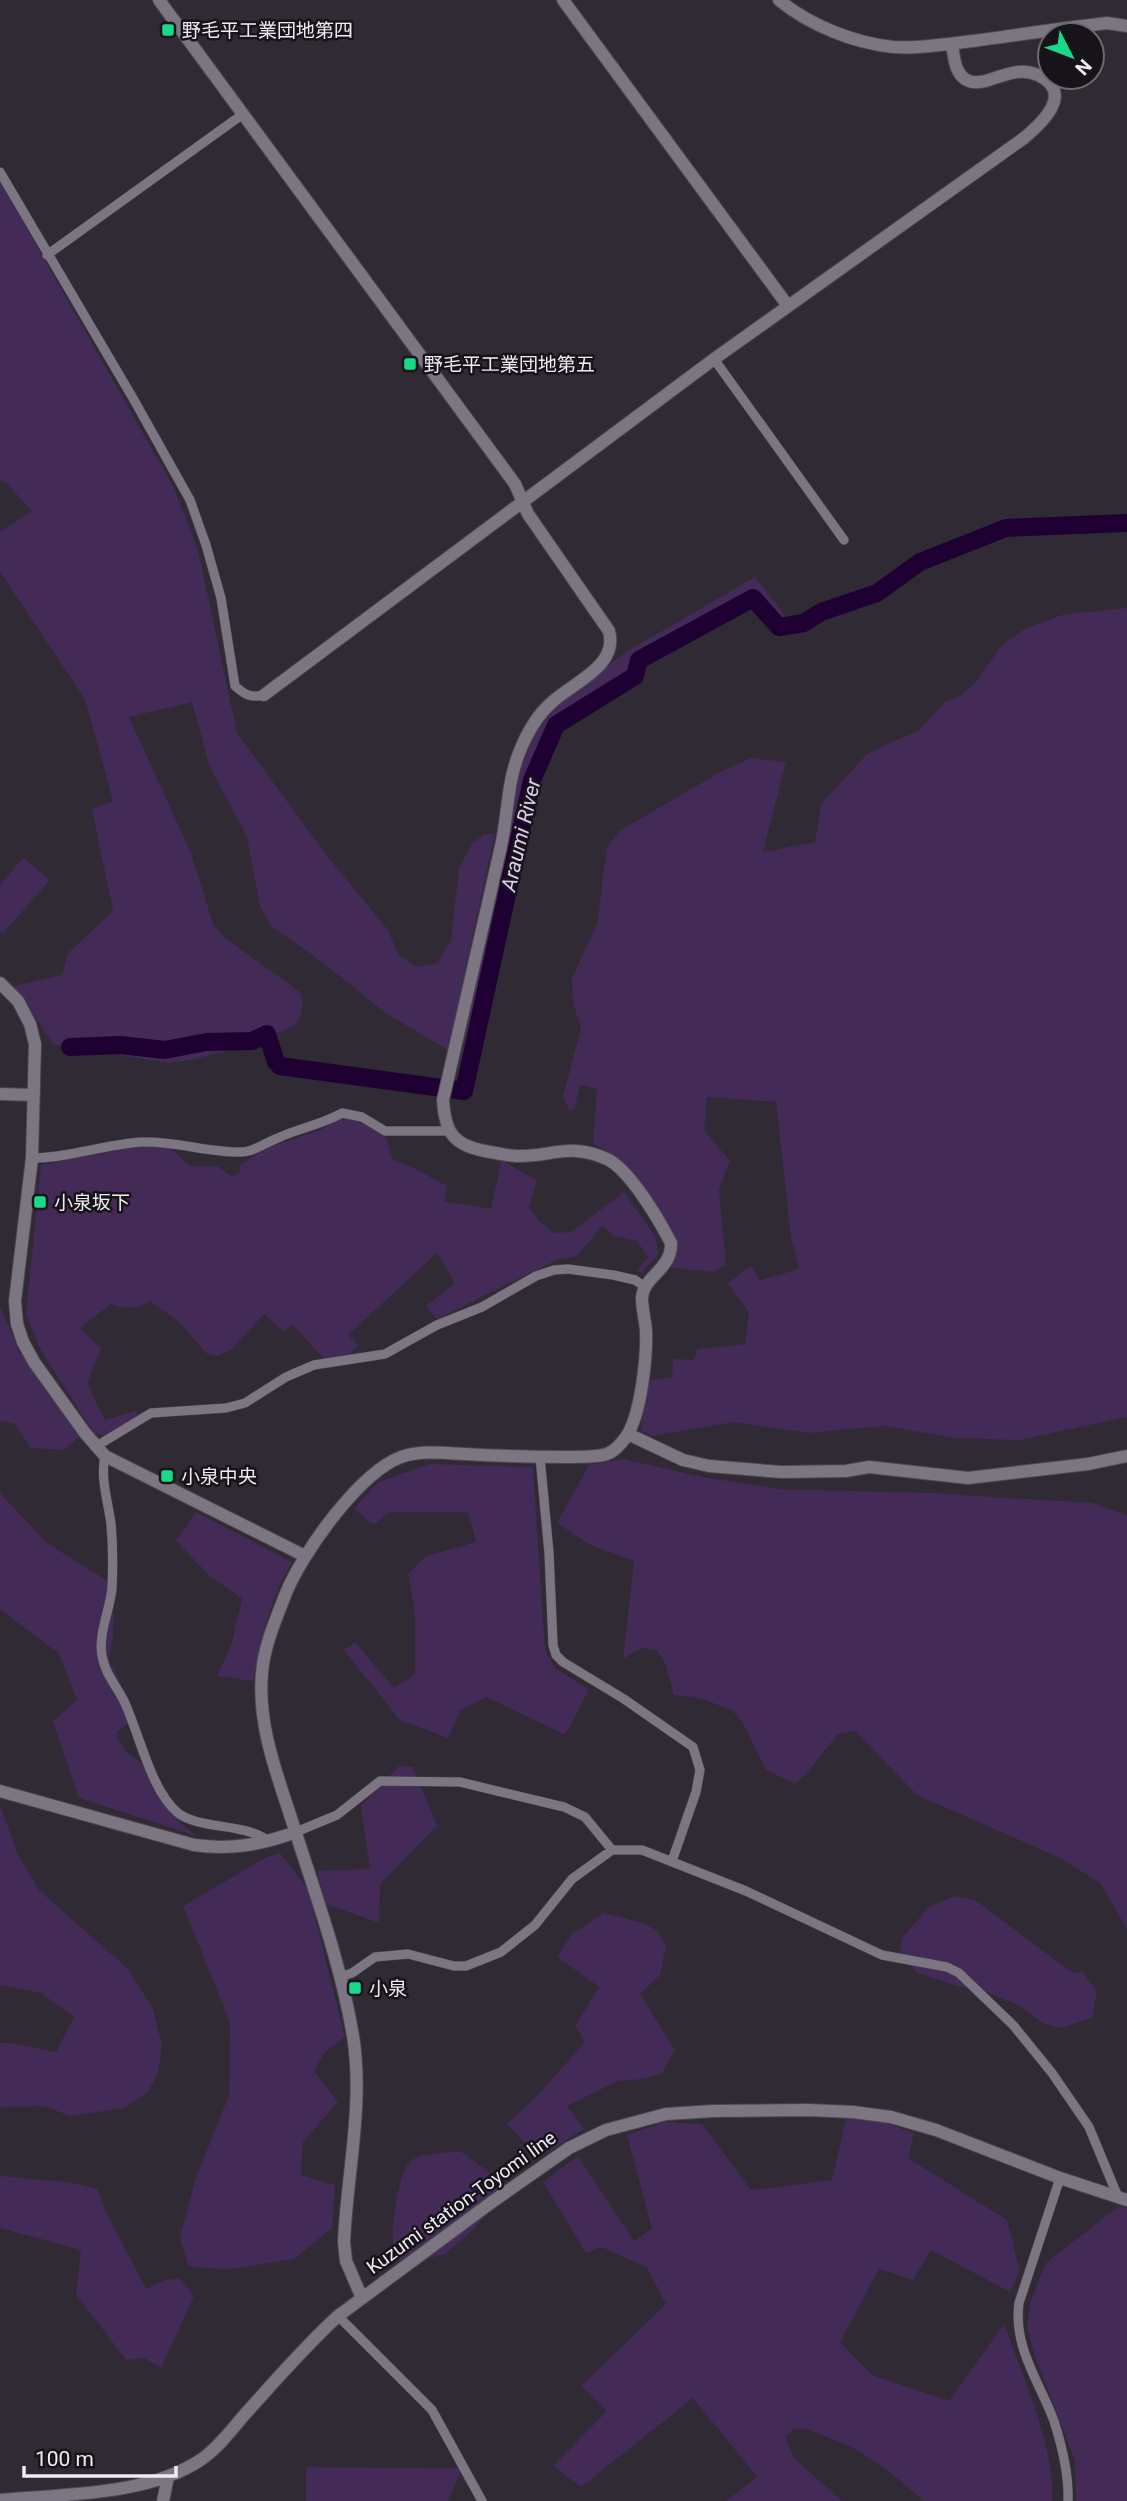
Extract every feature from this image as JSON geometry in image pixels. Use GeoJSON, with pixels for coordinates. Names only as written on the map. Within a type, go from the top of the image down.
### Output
{"type":"FeatureCollection","features":[{"type":"Feature","properties":{"kind":"street"},"geometry":{"type":"LineString","coordinates":[[159,0],[515,485],[528,514],[609,631],[611,647],[605,662],[548,705],[527,735],[515,762],[510,778],[503,834],[443,1100],[444,1117],[455,1139],[472,1149],[517,1156],[570,1150],[613,1162],[629,1178],[671,1243],[669,1259],[645,1287],[642,1296],[646,1350],[643,1382],[628,1434],[610,1453],[597,1456],[540,1457],[422,1453],[398,1458],[384,1465],[345,1504],[305,1556],[295,1573],[273,1627],[261,1675],[265,1729],[349,2013],[358,2068],[344,2242],[346,2261],[362,2298]]}},
{"type":"Feature","properties":{"kind":"street"},"geometry":{"type":"LineString","coordinates":[[563,0],[788,306]]}},
{"type":"Feature","properties":{"kind":"street"},"geometry":{"type":"LineString","coordinates":[[779,0],[814,22],[871,44],[895,47],[952,44],[1107,23],[1127,26]]}},
{"type":"Feature","properties":{"kind":"street"},"geometry":{"type":"LineString","coordinates":[[0,172],[190,500],[221,598],[235,686],[245,695],[255,697],[264,695],[714,359],[1024,138],[1049,115],[1055,97],[1045,79],[1025,71],[1011,72],[977,83],[967,81],[959,73],[954,61],[952,44]]}},
{"type":"Feature","properties":{"kind":"street"},"geometry":{"type":"LineString","coordinates":[[47,255],[243,114]]}},
{"type":"Feature","properties":{"kind":"street"},"geometry":{"type":"LineString","coordinates":[[714,359],[844,540]]}},
{"type":"Feature","properties":{"kind":"street"},"geometry":{"type":"LineString","coordinates":[[0,983],[18,1001],[30,1024],[35,1044],[32,1158],[15,1301],[17,1324],[23,1342],[34,1362],[100,1451],[305,1556]]}},
{"type":"Feature","properties":{"kind":"street"},"geometry":{"type":"LineString","coordinates":[[0,1094],[34,1095]]}},
{"type":"Feature","properties":{"kind":"street"},"geometry":{"type":"LineString","coordinates":[[32,1158],[51,1158],[112,1145],[143,1142],[167,1142],[236,1153],[247,1152],[279,1137],[325,1123],[342,1113],[362,1117],[385,1131],[449,1131]]}},
{"type":"Feature","properties":{"kind":"street"},"geometry":{"type":"LineString","coordinates":[[100,1451],[151,1413],[226,1408],[245,1404],[286,1377],[314,1365],[385,1354],[436,1325],[482,1307],[527,1281],[554,1270],[568,1269],[613,1275],[635,1280],[645,1287]]}},
{"type":"Feature","properties":{"kind":"street"},"geometry":{"type":"LineString","coordinates":[[628,1434],[683,1460],[709,1466],[781,1472],[846,1471],[869,1467],[968,1478],[1087,1464],[1127,1456]]}},
{"type":"Feature","properties":{"kind":"street"},"geometry":{"type":"LineString","coordinates":[[100,1451],[111,1525],[112,1589],[103,1631],[102,1654],[107,1675],[123,1699],[161,1790],[176,1811],[186,1819],[245,1832],[265,1838],[269,1842]]}},
{"type":"Feature","properties":{"kind":"street"},"geometry":{"type":"LineString","coordinates":[[540,1457],[549,1553],[553,1645],[556,1655],[672,1731],[693,1748],[699,1763],[696,1792],[672,1861]]}},
{"type":"Feature","properties":{"kind":"street"},"geometry":{"type":"LineString","coordinates":[[0,1791],[194,1845],[233,1848],[269,1842],[337,1815],[380,1781],[460,1782],[564,1807],[585,1817],[612,1850]]}},
{"type":"Feature","properties":{"kind":"street"},"geometry":{"type":"LineString","coordinates":[[339,1978],[352,1973],[375,1957],[408,1954],[454,1966],[466,1966],[501,1952],[535,1925],[572,1879],[612,1850],[642,1850],[746,1891],[882,1955],[947,1967],[959,1973],[1013,2025],[1052,2073],[1089,2127],[1123,2198]]}},
{"type":"Feature","properties":{"kind":"street","name":"Kuzumi station-Toyomi line"},"geometry":{"type":"LineString","coordinates":[[0,2500],[136,2486],[169,2477],[202,2459],[222,2442],[318,2334],[338,2316],[569,2148],[606,2130],[666,2114],[713,2110],[853,2112],[891,2117],[936,2130],[1060,2178],[1123,2198]]}},
{"type":"Feature","properties":{"kind":"street"},"geometry":{"type":"LineString","coordinates":[[1060,2178],[1019,2303],[1016,2323],[1020,2340],[1054,2422],[1066,2471],[1068,2501]]}},
{"type":"Feature","properties":{"kind":"street"},"geometry":{"type":"LineString","coordinates":[[338,2316],[432,2410],[482,2501]]}},
{"type":"Feature","properties":{"kind":"street"},"geometry":{"type":"LineString","coordinates":[[163,2501],[169,2477]]}},
{"type":"Feature","properties":{"kind":"shaded area"},"geometry":{"type":"Polygon","coordinates":[[[0,181],[174,488],[198,550],[237,733],[328,857],[388,930],[398,954],[416,967],[438,963],[451,940],[459,868],[472,844],[484,834],[495,834],[448,1050],[384,1012],[326,965],[270,925],[260,906],[247,837],[209,765],[192,702],[129,717],[191,853],[213,924],[224,937],[300,992],[303,1004],[300,1019],[292,1027],[241,1048],[169,1063],[53,1044],[14,986],[62,975],[68,953],[113,911],[92,809],[113,801],[85,699],[0,572],[0,532],[32,511],[0,480],[0,181]]]}},
{"type":"Feature","properties":{"kind":"shaded area"},"geometry":{"type":"Polygon","coordinates":[[[755,577],[787,618],[779,621],[754,593],[636,658],[631,674],[554,724],[528,778],[484,1013],[461,1087],[455,1087],[520,771],[534,735],[554,710],[626,652],[755,577]]]}},
{"type":"Feature","properties":{"kind":"shaded area"},"geometry":{"type":"Polygon","coordinates":[[[1127,608],[1127,1417],[1020,1440],[954,1438],[885,1426],[808,1433],[734,1422],[651,1436],[641,1430],[648,1380],[672,1377],[673,1359],[694,1360],[697,1349],[745,1344],[749,1312],[728,1283],[751,1266],[760,1280],[799,1269],[791,1238],[776,1102],[707,1097],[704,1130],[730,1161],[719,1189],[726,1265],[713,1272],[671,1268],[677,1254],[676,1241],[635,1174],[593,1143],[597,1089],[580,1085],[574,1110],[569,1110],[563,1096],[581,1028],[573,1003],[572,978],[598,922],[608,845],[621,830],[720,772],[751,758],[786,762],[763,852],[815,842],[821,804],[866,755],[918,731],[945,702],[960,696],[976,682],[1002,645],[1026,628],[1065,614],[1127,608]]]}},
{"type":"Feature","properties":{"kind":"shaded area"},"geometry":{"type":"Polygon","coordinates":[[[23,858],[50,880],[3,933],[0,931],[0,885],[23,858]]]}},
{"type":"Feature","properties":{"kind":"shaded area"},"geometry":{"type":"Polygon","coordinates":[[[350,1118],[370,1126],[386,1138],[393,1160],[447,1186],[444,1201],[491,1209],[501,1162],[505,1162],[537,1181],[529,1207],[541,1223],[554,1233],[571,1232],[624,1192],[655,1236],[659,1253],[642,1273],[637,1270],[648,1257],[637,1241],[613,1236],[602,1226],[577,1256],[557,1260],[437,1319],[426,1306],[455,1283],[437,1253],[348,1335],[358,1345],[347,1357],[324,1359],[292,1324],[284,1332],[264,1314],[231,1350],[217,1356],[206,1353],[179,1322],[150,1301],[131,1308],[111,1304],[80,1328],[101,1349],[87,1383],[105,1420],[136,1411],[138,1416],[105,1436],[94,1433],[40,1349],[26,1314],[41,1165],[145,1145],[168,1146],[190,1166],[217,1166],[233,1177],[240,1172],[240,1165],[269,1147],[320,1130],[340,1119],[350,1118]]]}},
{"type":"Feature","properties":{"kind":"shaded area"},"geometry":{"type":"Polygon","coordinates":[[[0,1307],[19,1351],[79,1437],[64,1450],[31,1448],[15,1424],[0,1421],[0,1307]]]}},
{"type":"Feature","properties":{"kind":"shaded area"},"geometry":{"type":"Polygon","coordinates":[[[623,1459],[703,1477],[781,1489],[932,1493],[1092,1503],[1127,1515],[1127,1929],[1100,1883],[1060,1858],[917,1795],[855,1731],[838,1734],[795,1784],[766,1770],[743,1723],[732,1710],[699,1698],[674,1695],[664,1660],[656,1650],[641,1648],[623,1659],[634,1561],[588,1544],[557,1523],[589,1465],[623,1459]]]}},
{"type":"Feature","properties":{"kind":"shaded area"},"geometry":{"type":"Polygon","coordinates":[[[429,1464],[533,1467],[545,1650],[555,1668],[589,1690],[565,1735],[487,1697],[460,1710],[448,1738],[400,1720],[344,1650],[355,1642],[394,1688],[415,1674],[415,1613],[408,1574],[426,1556],[476,1542],[468,1512],[389,1512],[374,1525],[354,1509],[377,1483],[429,1464]]]}},
{"type":"Feature","properties":{"kind":"shaded area"},"geometry":{"type":"Polygon","coordinates":[[[0,1493],[47,1543],[114,1585],[113,1636],[109,1660],[120,1681],[132,1720],[117,1732],[117,1737],[126,1752],[141,1763],[179,1822],[197,1836],[79,1798],[53,1721],[77,1700],[59,1654],[0,1609],[0,1493]]]}},
{"type":"Feature","properties":{"kind":"shaded area"},"geometry":{"type":"Polygon","coordinates":[[[196,1512],[292,1562],[267,1620],[253,1681],[217,1676],[231,1645],[242,1599],[210,1576],[176,1541],[196,1512]]]}},
{"type":"Feature","properties":{"kind":"shaded area"},"geometry":{"type":"Polygon","coordinates":[[[399,1766],[413,1767],[437,1826],[380,1884],[379,1923],[326,1904],[317,1871],[370,1869],[361,1806],[399,1766]]]}},
{"type":"Feature","properties":{"kind":"shaded area"},"geometry":{"type":"Polygon","coordinates":[[[0,1805],[18,1855],[39,1890],[128,1969],[153,2009],[162,2045],[158,2073],[148,2092],[124,2108],[70,2116],[44,2106],[0,2107],[0,2043],[56,2052],[74,2017],[41,1993],[0,1985],[0,1805]]]}},
{"type":"Feature","properties":{"kind":"shaded area"},"geometry":{"type":"Polygon","coordinates":[[[280,1853],[308,1889],[345,2037],[325,2052],[314,2071],[338,2102],[303,2142],[301,2175],[335,2185],[332,2228],[294,2259],[226,2270],[188,2266],[180,2238],[195,2180],[229,2095],[230,2022],[183,1906],[265,1858],[280,1853]]]}},
{"type":"Feature","properties":{"kind":"shaded area"},"geometry":{"type":"Polygon","coordinates":[[[954,1896],[975,1900],[1073,1973],[1082,1972],[1097,1991],[1092,2018],[1060,2028],[1044,2024],[1018,2005],[984,1991],[957,1986],[916,1972],[900,1955],[902,1938],[928,1908],[954,1896]]]}},
{"type":"Feature","properties":{"kind":"shaded area"},"geometry":{"type":"Polygon","coordinates":[[[604,1913],[643,1923],[656,1930],[666,1945],[660,1975],[640,1994],[675,2050],[662,2073],[644,2079],[618,2081],[567,2106],[584,2129],[538,2158],[507,2124],[536,2097],[585,2042],[575,2026],[599,1987],[557,1957],[572,1934],[604,1913]]]}},
{"type":"Feature","properties":{"kind":"shaded area"},"geometry":{"type":"Polygon","coordinates":[[[846,2118],[883,2122],[914,2133],[908,2158],[1007,2220],[1020,2271],[1010,2292],[931,2250],[913,2280],[879,2269],[840,2342],[872,2375],[949,2401],[1004,2324],[1043,2435],[1052,2480],[1052,2501],[924,2501],[885,2468],[852,2447],[809,2430],[795,2429],[785,2437],[794,2458],[842,2501],[726,2501],[757,2477],[693,2398],[581,2487],[553,2466],[607,2411],[581,2386],[666,2304],[647,2268],[602,2247],[586,2253],[543,2182],[578,2156],[634,2241],[652,2229],[627,2135],[664,2122],[702,2124],[751,2190],[832,2180],[846,2118]]]}},
{"type":"Feature","properties":{"kind":"shaded area"},"geometry":{"type":"Polygon","coordinates":[[[460,2151],[500,2183],[498,2200],[471,2232],[445,2254],[413,2263],[398,2260],[393,2246],[393,2225],[399,2186],[407,2165],[423,2155],[460,2151]]]}},
{"type":"Feature","properties":{"kind":"shaded area"},"geometry":{"type":"Polygon","coordinates":[[[0,2176],[68,2182],[98,2189],[105,2210],[146,2289],[166,2280],[180,2278],[194,2296],[161,2368],[144,2358],[126,2360],[76,2294],[81,2250],[0,2228],[0,2176]]]}},
{"type":"Feature","properties":{"kind":"shaded area"},"geometry":{"type":"Polygon","coordinates":[[[1119,2206],[1127,2208],[1127,2501],[1076,2501],[1075,2461],[1027,2328],[1030,2303],[1046,2263],[1119,2206]]]}},
{"type":"Feature","properties":{"kind":"shaded area"},"geometry":{"type":"Polygon","coordinates":[[[306,2467],[462,2468],[448,2501],[306,2501],[306,2467]]]}},
{"type":"Feature","properties":{"kind":"waterway","name":"Araumi River"},"geometry":{"type":"LineString","coordinates":[[70,1047],[120,1045],[165,1050],[206,1042],[252,1041],[267,1034],[276,1062],[280,1066],[464,1091],[532,780],[556,725],[635,676],[639,660],[753,598],[779,627],[804,623],[821,612],[877,593],[920,562],[1006,528],[1127,523]]}},
{"type":"Feature","properties":{"kind":"place","name":"野毛平工業団地第四"},"geometry":{"type":"Point","coordinates":[168,30]}},
{"type":"Feature","properties":{"kind":"place","name":"野毛平工業団地第五"},"geometry":{"type":"Point","coordinates":[410,364]}},
{"type":"Feature","properties":{"kind":"place","name":"小泉坂下"},"geometry":{"type":"Point","coordinates":[40,1202]}},
{"type":"Feature","properties":{"kind":"place","name":"小泉中央"},"geometry":{"type":"Point","coordinates":[167,1476]}},
{"type":"Feature","properties":{"kind":"place","name":"小泉"},"geometry":{"type":"Point","coordinates":[355,1988]}}]}
